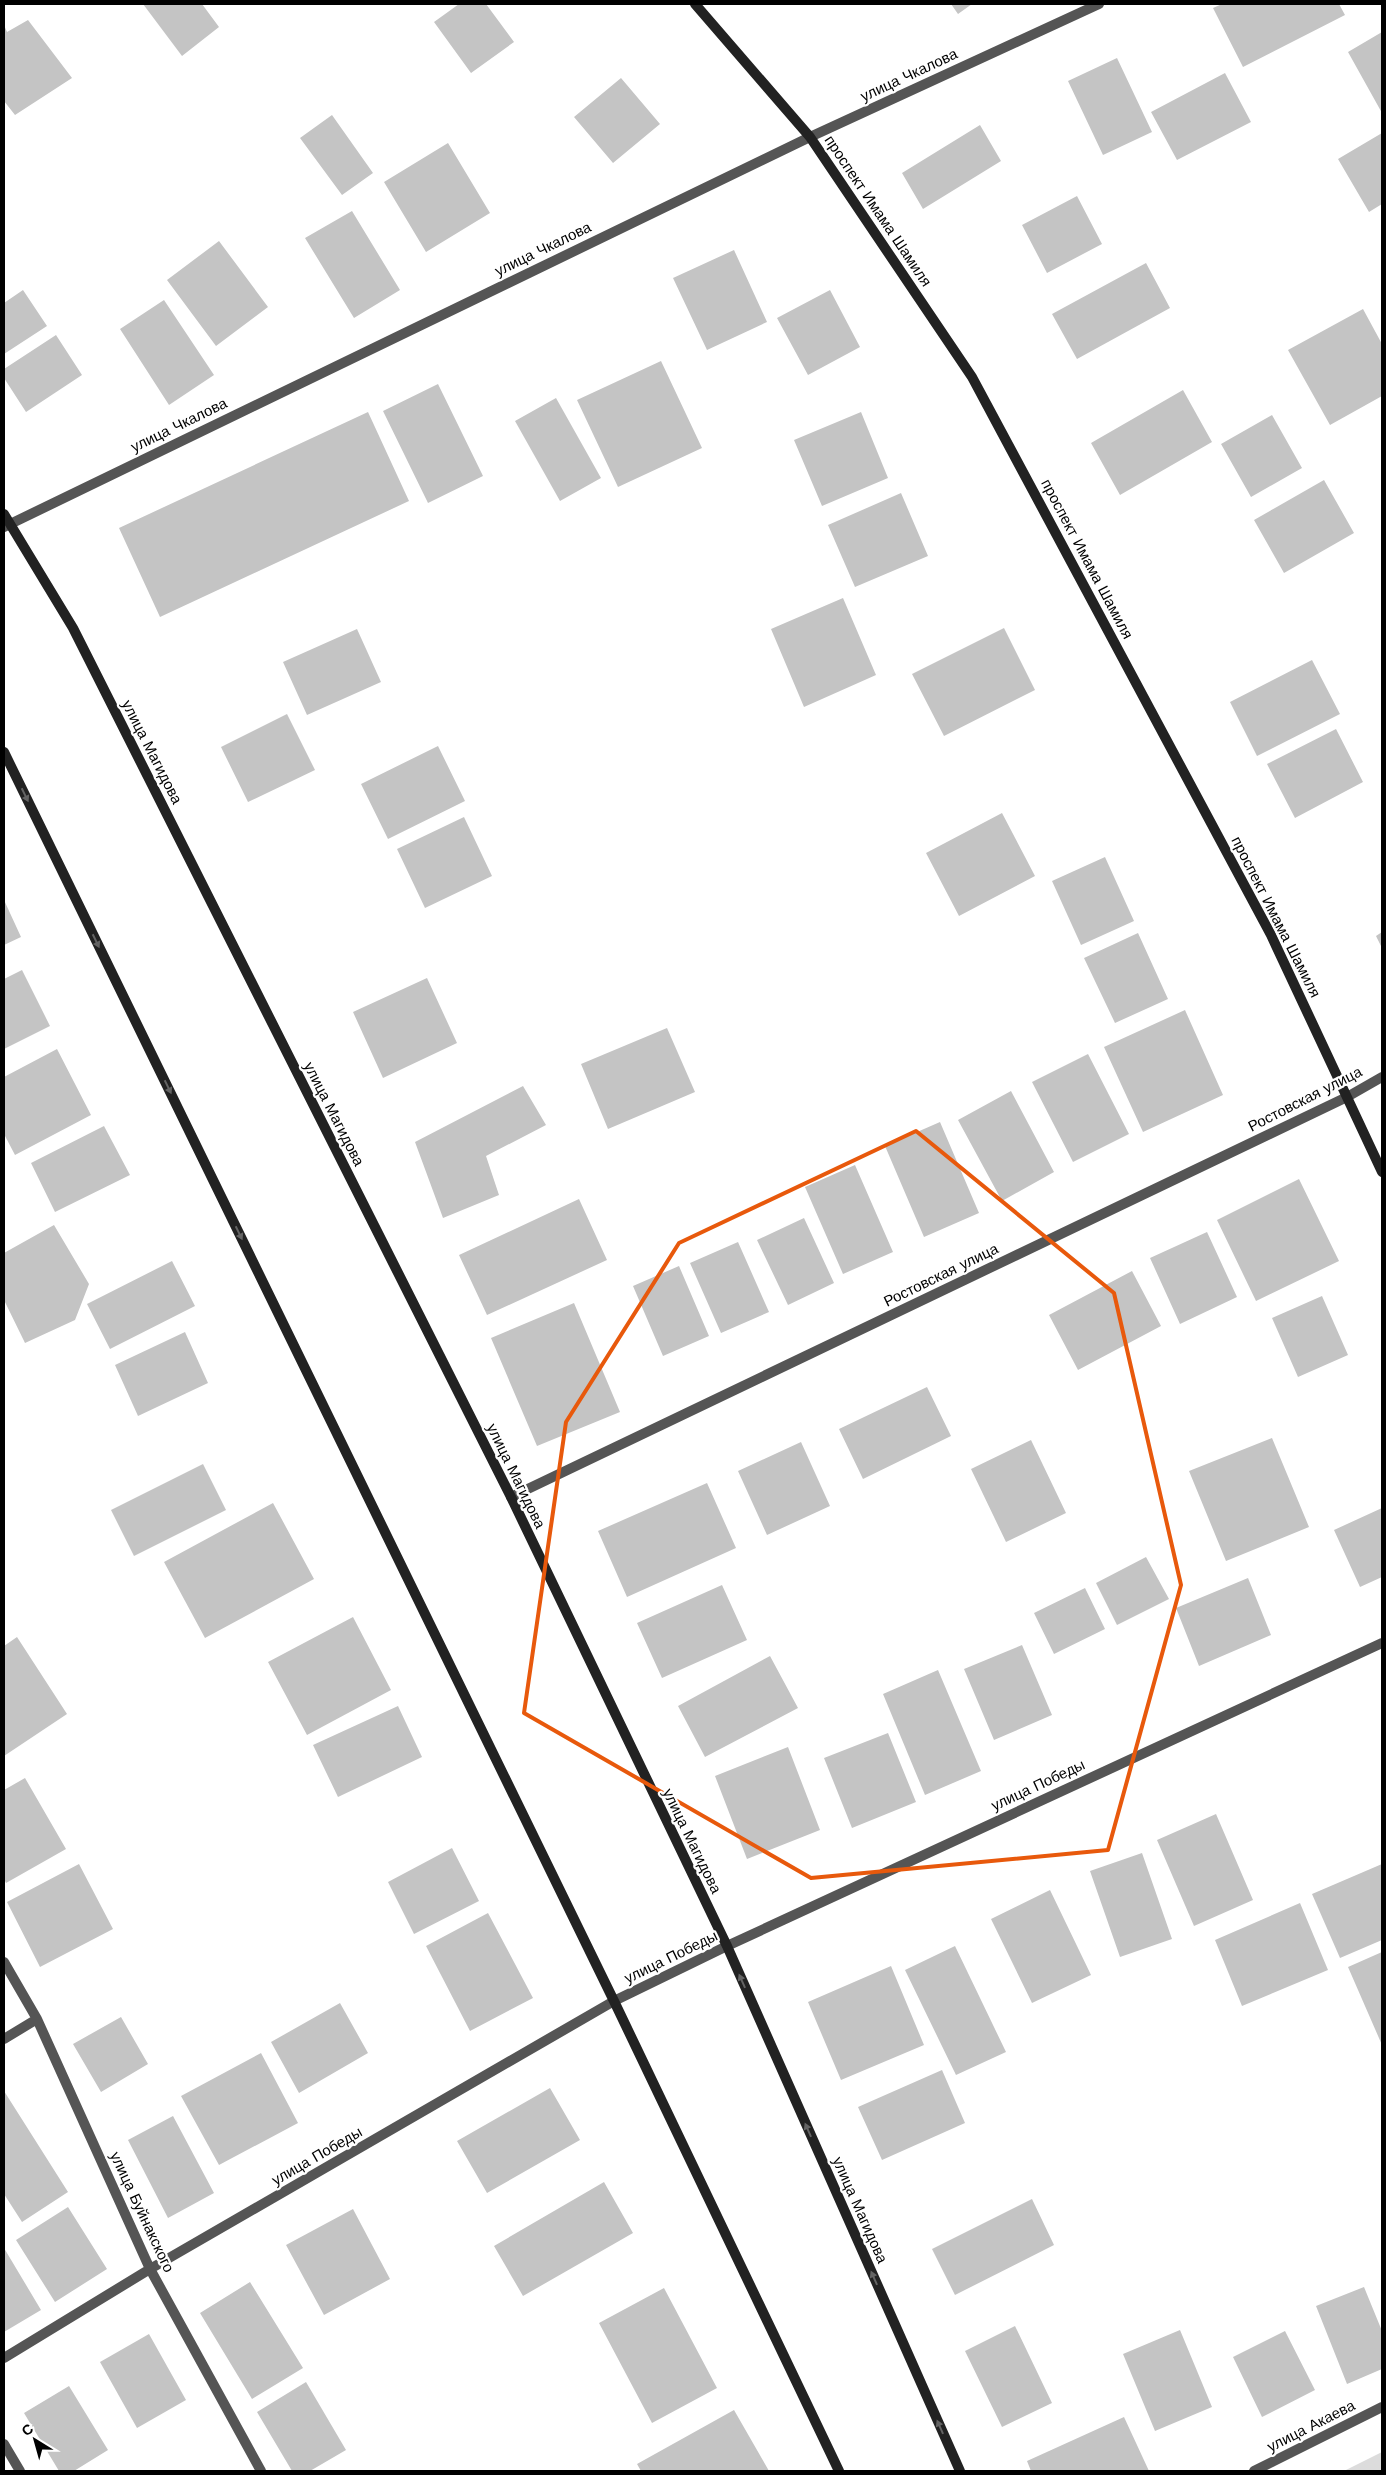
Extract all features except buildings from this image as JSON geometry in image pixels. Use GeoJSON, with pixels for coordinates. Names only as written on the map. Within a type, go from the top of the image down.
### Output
{"type":"FeatureCollection","features":[{"type":"Feature","properties":{"kind":"main road","name":"проспект Имама Шамиля"},"geometry":{"type":"LineString","coordinates":[[695,4],[810,137],[972,377],[1271,934],[1382,1172]]}},
{"type":"Feature","properties":{"kind":"main road","name":"улица Магидова"},"geometry":{"type":"LineString","coordinates":[[4,514],[7,525],[73,628],[511,1497],[726,1946],[960,2471]]}},
{"type":"Feature","properties":{"kind":"main road"},"geometry":{"type":"LineString","coordinates":[[4,752],[614,2001],[839,2471]]}},
{"type":"Feature","properties":{"kind":"street","name":"улица Чкалова"},"geometry":{"type":"LineString","coordinates":[[7,525],[810,137],[1099,4]]}},
{"type":"Feature","properties":{"kind":"street","name":"Ростовская улица"},"geometry":{"type":"LineString","coordinates":[[511,1497],[1347,1097],[1382,1077]]}},
{"type":"Feature","properties":{"kind":"street","name":"улица Победы"},"geometry":{"type":"LineString","coordinates":[[4,2358],[150,2269],[614,2001],[726,1946],[1382,1643]]}},
{"type":"Feature","properties":{"kind":"street","name":"улица Буйнакского"},"geometry":{"type":"LineString","coordinates":[[4,1962],[37,2019],[150,2269],[261,2471]]}},
{"type":"Feature","properties":{"kind":"street"},"geometry":{"type":"LineString","coordinates":[[4,2039],[37,2019]]}},
{"type":"Feature","properties":{"kind":"street","name":"улица Акаева"},"geometry":{"type":"LineString","coordinates":[[1254,2471],[1382,2407]]}},
{"type":"Feature","properties":{"kind":"street"},"geometry":{"type":"LineString","coordinates":[[4,2444],[20,2471]]}},
{"type":"Feature","properties":{"kind":"highlighted area"},"geometry":{"type":"Polygon","coordinates":[[[916,1131],[1114,1293],[1181,1585],[1108,1850],[811,1878],[524,1713],[566,1422],[679,1243],[916,1131]]]}},
{"type":"Feature","properties":{"kind":"shaded area"},"geometry":{"type":"Polygon","coordinates":[[[1382,2452],[1382,2471],[1344,2471],[1382,2452]]]}}]}
